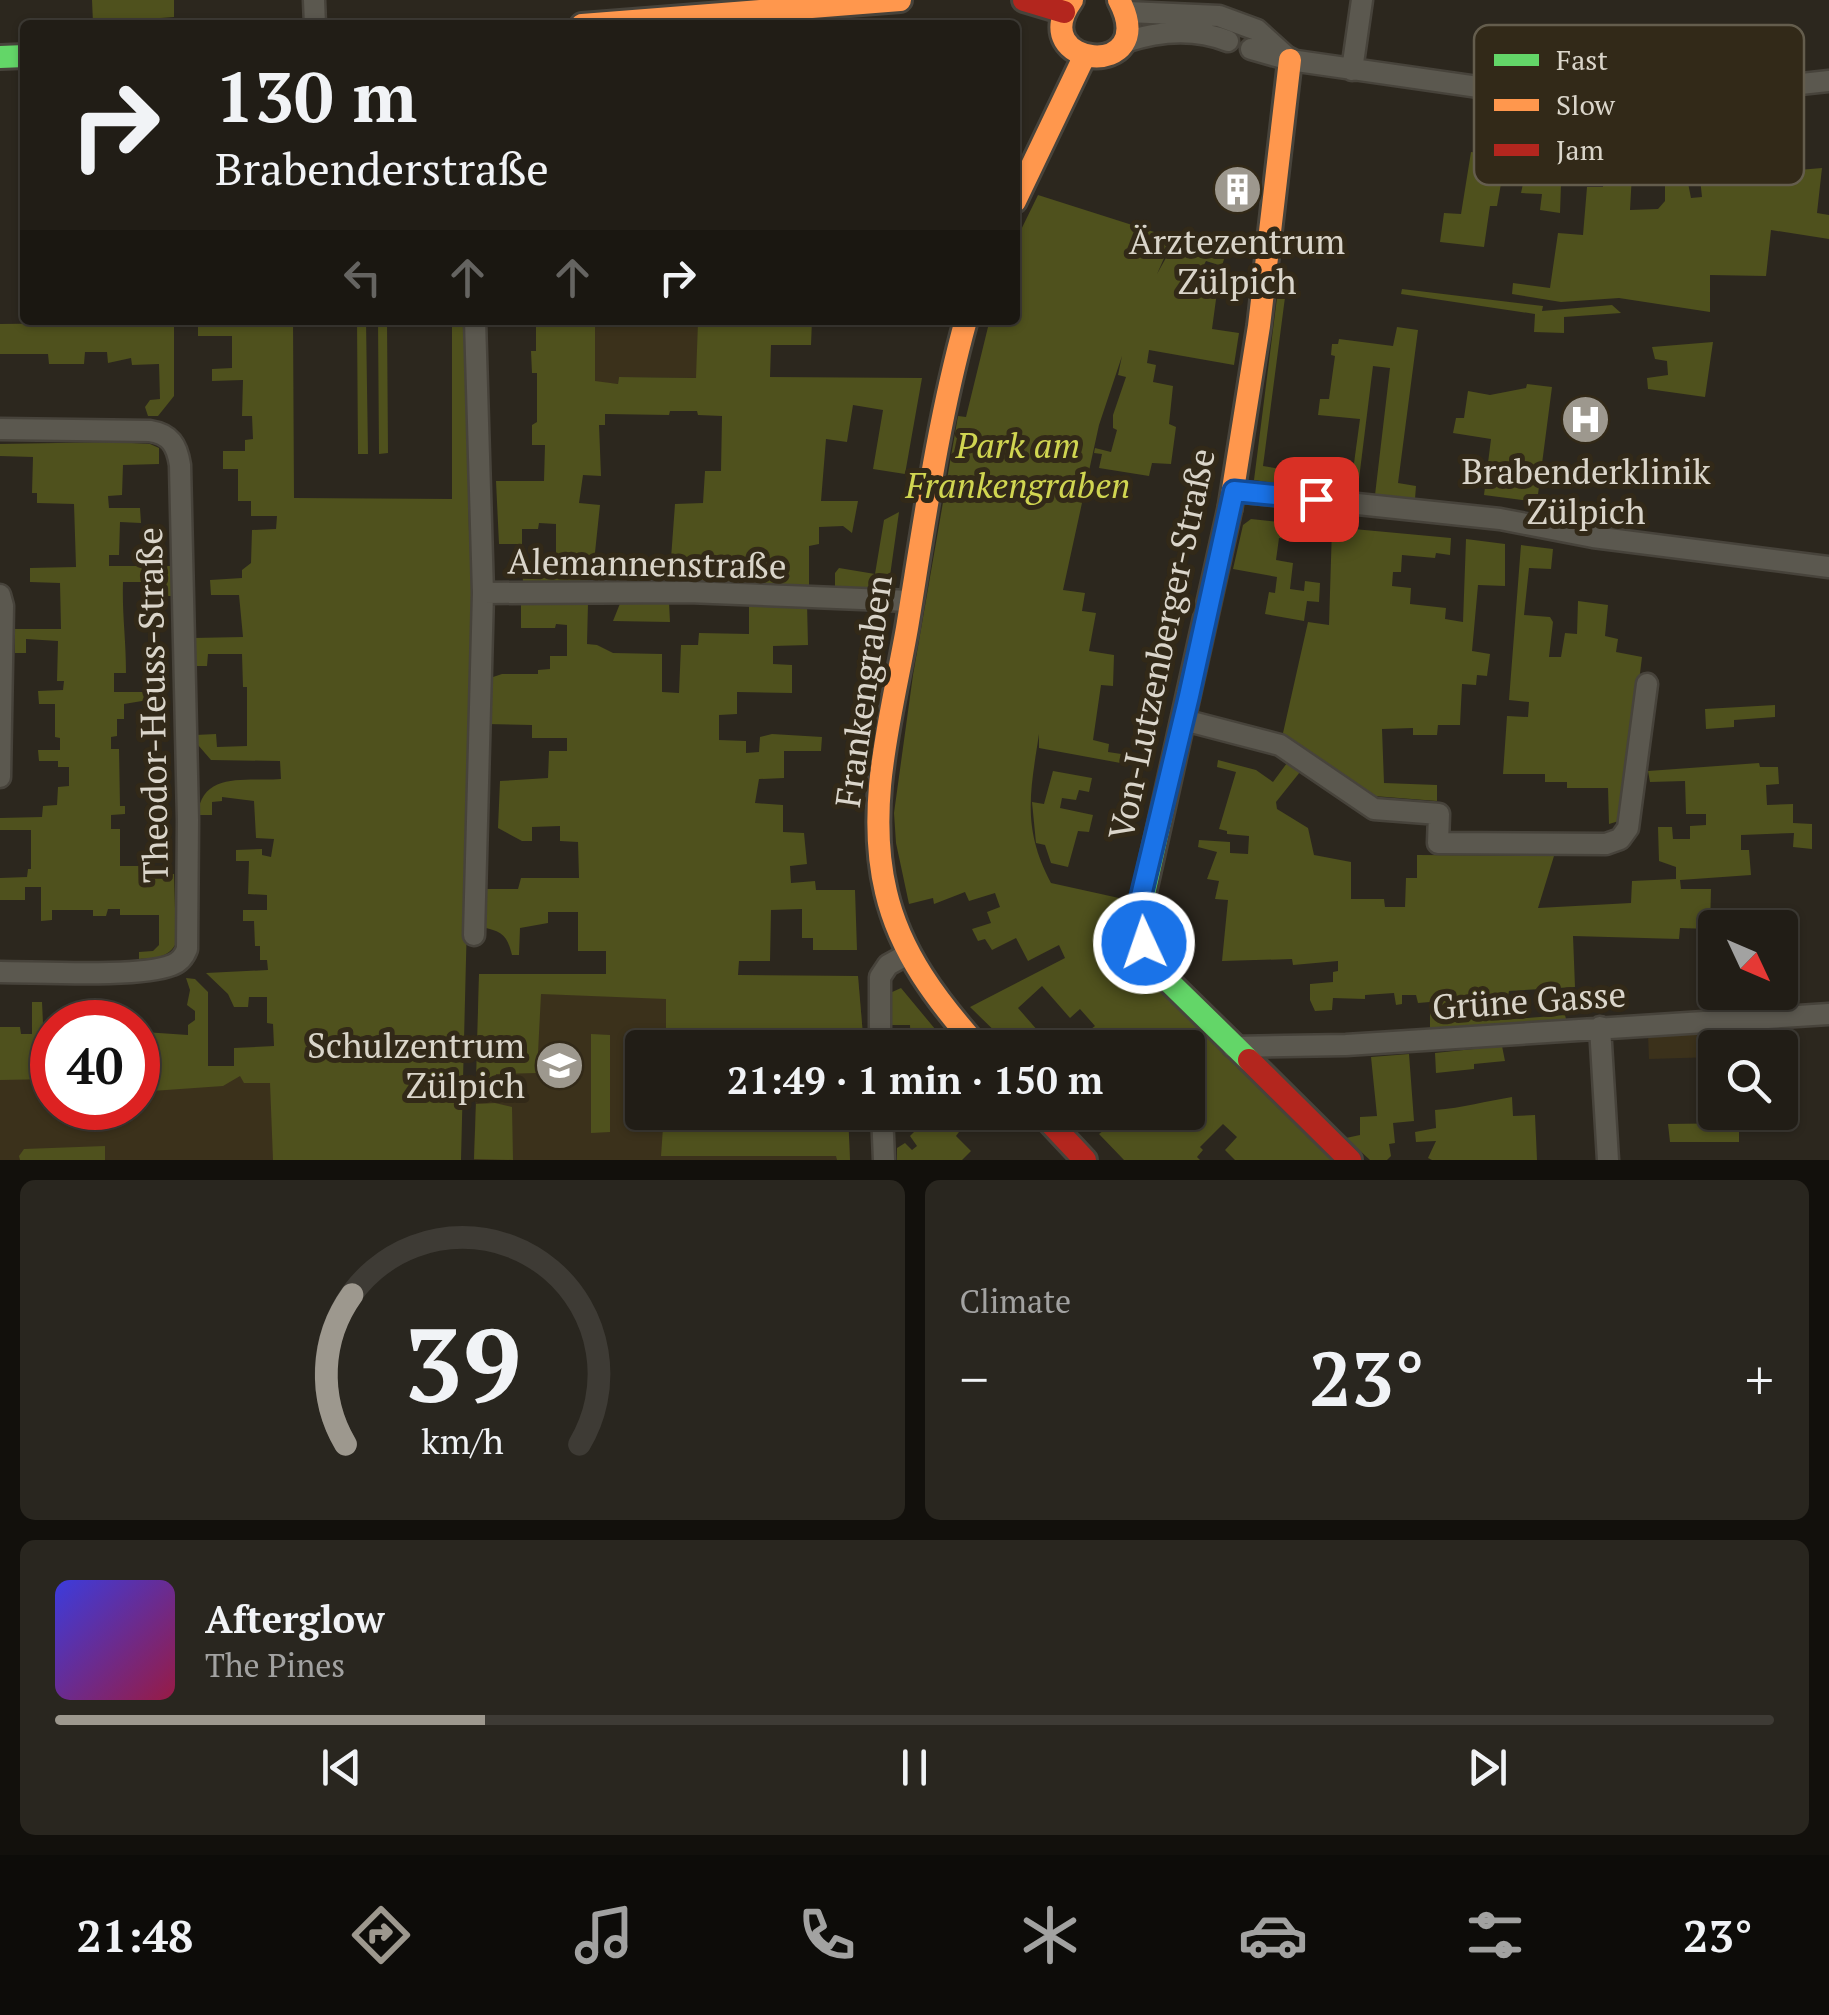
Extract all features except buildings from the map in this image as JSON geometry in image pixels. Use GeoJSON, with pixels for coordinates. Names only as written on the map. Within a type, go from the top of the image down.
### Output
{"type":"FeatureCollection","features":[{"type":"Feature","properties":{"kind":"street"},"geometry":{"type":"LineString","coordinates":[[609,13],[900,0]]}},
{"type":"Feature","properties":{"kind":"street"},"geometry":{"type":"LineString","coordinates":[[1024,0],[1068,6],[1062,32],[1084,58],[1105,57],[1125,42],[1142,36],[1203,32],[1228,41]]}},
{"type":"Feature","properties":{"kind":"street"},"geometry":{"type":"LineString","coordinates":[[1352,70],[1362,0]]}},
{"type":"Feature","properties":{"kind":"street"},"geometry":{"type":"LineString","coordinates":[[1125,42],[1129,26],[1123,6],[1219,16],[1257,30],[1290,60]]}},
{"type":"Feature","properties":{"kind":"street"},"geometry":{"type":"LineString","coordinates":[[1251,49],[1290,60],[1474,87]]}},
{"type":"Feature","properties":{"kind":"street"},"geometry":{"type":"LineString","coordinates":[[1020,192],[1084,58]]}},
{"type":"Feature","properties":{"kind":"street","name":"Von-Lutzenberger-Straße"},"geometry":{"type":"LineString","coordinates":[[1290,60],[1259,326],[1234,491],[1138,916],[1152,964],[1350,1160]]}},
{"type":"Feature","properties":{"kind":"street"},"geometry":{"type":"LineString","coordinates":[[1804,84],[1829,81]]}},
{"type":"Feature","properties":{"kind":"street"},"geometry":{"type":"LineString","coordinates":[[475,325],[483,593]]}},
{"type":"Feature","properties":{"kind":"street","name":"Frankengraben"},"geometry":{"type":"LineString","coordinates":[[964,1030],[908,954],[886,891],[879,828],[882,772],[944,400],[965,325]]}},
{"type":"Feature","properties":{"kind":"street","name":"Theodor-Heuss-Straße"},"geometry":{"type":"LineString","coordinates":[[0,429],[150,430],[165,435],[176,450],[180,464],[188,820],[187,949],[180,960],[157,969],[0,972]]}},
{"type":"Feature","properties":{"kind":"street"},"geometry":{"type":"LineString","coordinates":[[1234,491],[1500,519],[1593,537],[1829,567]]}},
{"type":"Feature","properties":{"kind":"street","name":"Alemannenstraße"},"geometry":{"type":"LineString","coordinates":[[474,935],[483,593],[688,592],[911,601]]}},
{"type":"Feature","properties":{"kind":"street"},"geometry":{"type":"LineString","coordinates":[[0,595],[4,606],[0,777]]}},
{"type":"Feature","properties":{"kind":"street"},"geometry":{"type":"LineString","coordinates":[[1184,720],[1280,745],[1374,809],[1439,814],[1438,844],[1606,844],[1620,840],[1628,828],[1647,684]]}},
{"type":"Feature","properties":{"kind":"street"},"geometry":{"type":"LineString","coordinates":[[880,1030],[880,977],[888,965],[908,954]]}},
{"type":"Feature","properties":{"kind":"street","name":"Grüne Gasse"},"geometry":{"type":"LineString","coordinates":[[1234,1047],[1346,1046],[1829,1014]]}},
{"type":"Feature","properties":{"kind":"street"},"geometry":{"type":"LineString","coordinates":[[1600,1027],[1608,1160]]}},
{"type":"Feature","properties":{"kind":"street"},"geometry":{"type":"LineString","coordinates":[[883,1130],[884,1160]]}},
{"type":"Feature","properties":{"kind":"street"},"geometry":{"type":"LineString","coordinates":[[1057,1130],[1086,1160]]}},
{"type":"Feature","properties":{"kind":"shaded area"},"geometry":{"type":"Polygon","coordinates":[[[595,325],[698,325],[697,378],[619,377],[618,384],[595,382],[595,325]]]}},
{"type":"Feature","properties":{"kind":"shaded area","name":"Schulzentrum Zülpich"},"geometry":{"type":"Polygon","coordinates":[[[479,974],[858,976],[863,1030],[625,1030],[625,1130],[849,1130],[850,1160],[474,1160],[479,974]]]}},
{"type":"Feature","properties":{"kind":"shaded area"},"geometry":{"type":"Polygon","coordinates":[[[1698,1032],[1698,1058],[1649,1059],[1648,1035],[1698,1032]]]}},
{"type":"Feature","properties":{"kind":"shaded area"},"geometry":{"type":"Polygon","coordinates":[[[289,1065],[291,1160],[0,1160],[0,1071],[30,1070],[30,1130],[160,1130],[160,1068],[289,1065]]]}},
{"type":"Feature","properties":{"kind":"green space"},"geometry":{"type":"Polygon","coordinates":[[[92,0],[174,0],[174,17],[93,20],[92,0]]]}},
{"type":"Feature","properties":{"kind":"green space"},"geometry":{"type":"Polygon","coordinates":[[[1471,152],[1474,152],[1474,185],[1501,185],[1497,206],[1490,206],[1484,247],[1440,242],[1444,213],[1461,214],[1471,152]]]}},
{"type":"Feature","properties":{"kind":"green space"},"geometry":{"type":"Polygon","coordinates":[[[1822,168],[1817,213],[1829,215],[1829,239],[1771,230],[1766,276],[1710,275],[1710,312],[1619,298],[1561,302],[1512,294],[1513,283],[1550,288],[1558,233],[1583,235],[1587,187],[1631,185],[1630,210],[1658,209],[1665,201],[1665,185],[1688,185],[1691,198],[1702,197],[1701,185],[1804,185],[1804,170],[1822,168]]]}},
{"type":"Feature","properties":{"kind":"green space"},"geometry":{"type":"Polygon","coordinates":[[[1523,185],[1561,185],[1560,213],[1540,210],[1542,194],[1521,193],[1523,185]]]}},
{"type":"Feature","properties":{"kind":"green space","name":"Park am Frankengraben"},"geometry":{"type":"Polygon","coordinates":[[[1038,195],[1173,238],[1157,274],[1167,256],[1179,259],[1187,237],[1227,249],[1222,266],[1206,261],[1198,276],[1197,289],[1217,292],[1212,329],[1239,333],[1234,365],[1149,350],[1147,363],[1156,365],[1153,382],[1173,386],[1169,424],[1176,427],[1171,464],[1152,463],[1149,476],[1099,468],[1102,454],[1094,453],[1095,448],[1111,452],[1117,430],[1113,428],[1113,415],[1126,377],[1118,375],[1122,356],[1099,425],[1063,590],[1085,593],[1082,611],[1096,613],[1089,651],[1114,655],[1113,686],[1101,685],[1093,740],[1109,744],[1108,752],[1128,755],[1126,764],[1039,748],[1039,734],[1031,793],[1032,827],[1051,883],[1119,898],[1114,904],[1117,914],[1104,919],[1110,938],[1102,948],[1137,981],[1131,972],[1146,964],[1336,1160],[1235,1160],[1225,1150],[1237,1137],[1223,1124],[1200,1147],[1200,1160],[1124,1160],[1099,1134],[1104,1130],[1205,1130],[1205,1030],[1090,1030],[1095,1026],[1080,1009],[1070,1018],[1042,986],[1018,1008],[1037,1030],[994,1030],[970,1007],[1065,958],[1059,945],[1028,961],[1016,938],[992,950],[985,939],[978,941],[972,929],[991,923],[987,912],[1000,907],[995,893],[969,901],[965,892],[934,904],[933,898],[909,904],[894,813],[913,675],[958,416],[966,417],[988,327],[982,325],[1020,325],[1020,232],[1038,195]]]}},
{"type":"Feature","properties":{"kind":"green space"},"geometry":{"type":"Polygon","coordinates":[[[1280,274],[1287,275],[1287,282],[1263,466],[1281,469],[1280,478],[1274,483],[1254,480],[1280,274]]]}},
{"type":"Feature","properties":{"kind":"green space"},"geometry":{"type":"Polygon","coordinates":[[[1402,289],[1543,306],[1542,311],[1612,305],[1621,313],[1564,317],[1564,333],[1534,332],[1535,314],[1401,294],[1402,289]]]}},
{"type":"Feature","properties":{"kind":"green space"},"geometry":{"type":"Polygon","coordinates":[[[0,324],[174,325],[174,396],[158,416],[148,416],[145,407],[150,400],[160,399],[159,364],[132,365],[131,358],[108,363],[107,352],[85,352],[84,364],[49,364],[48,354],[0,354],[0,324]]]}},
{"type":"Feature","properties":{"kind":"green space"},"geometry":{"type":"Polygon","coordinates":[[[198,325],[293,325],[294,498],[452,499],[452,325],[466,325],[469,531],[475,599],[461,1160],[273,1160],[270,1083],[244,1083],[240,1076],[223,1086],[160,1090],[160,1033],[188,1035],[188,1025],[195,1020],[195,1011],[187,1005],[190,990],[186,978],[195,979],[208,992],[208,1066],[234,1066],[234,1048],[274,1046],[273,1024],[267,1023],[267,997],[249,997],[248,1007],[234,1007],[228,994],[206,973],[268,970],[267,960],[260,960],[260,946],[255,946],[254,921],[243,921],[243,910],[267,910],[267,895],[248,894],[249,861],[236,861],[236,850],[262,849],[262,855],[271,857],[274,839],[256,838],[254,801],[222,797],[222,801],[212,802],[212,815],[198,815],[201,801],[208,791],[229,781],[281,779],[280,761],[211,760],[195,735],[216,734],[217,747],[247,746],[247,687],[243,687],[242,654],[208,654],[207,666],[194,666],[193,638],[243,637],[239,595],[211,595],[210,580],[242,578],[242,570],[251,563],[252,530],[276,529],[277,516],[251,516],[251,501],[238,501],[238,469],[223,469],[223,451],[245,451],[245,440],[253,439],[252,416],[242,416],[243,380],[212,381],[212,369],[232,368],[232,336],[198,336],[198,325]]]}},
{"type":"Feature","properties":{"kind":"green space"},"geometry":{"type":"Polygon","coordinates":[[[357,325],[366,325],[368,454],[358,454],[357,325]]]}},
{"type":"Feature","properties":{"kind":"green space"},"geometry":{"type":"Polygon","coordinates":[[[378,325],[387,325],[388,453],[379,454],[378,325]]]}},
{"type":"Feature","properties":{"kind":"green space"},"geometry":{"type":"Polygon","coordinates":[[[536,325],[595,325],[595,381],[618,384],[619,377],[696,378],[698,325],[812,325],[811,345],[771,345],[770,377],[922,378],[905,474],[873,469],[883,410],[853,405],[847,442],[826,439],[821,501],[858,501],[852,533],[843,526],[819,527],[819,544],[809,546],[809,591],[669,586],[675,504],[703,503],[705,471],[721,471],[722,416],[698,415],[697,411],[670,411],[669,415],[605,414],[605,425],[599,425],[601,476],[583,475],[579,503],[600,505],[594,562],[586,586],[523,583],[522,561],[556,560],[556,524],[539,523],[538,529],[522,529],[522,544],[499,544],[496,481],[544,481],[545,445],[532,445],[532,425],[537,422],[537,373],[532,373],[531,351],[536,351],[536,325]]]}},
{"type":"Feature","properties":{"kind":"green space"},"geometry":{"type":"Polygon","coordinates":[[[1397,327],[1418,330],[1398,483],[1416,486],[1415,499],[1375,495],[1390,368],[1373,366],[1358,487],[1353,492],[1344,491],[1345,482],[1352,478],[1360,419],[1318,415],[1320,399],[1329,399],[1335,356],[1331,355],[1332,344],[1338,344],[1339,339],[1393,346],[1397,327]]]}},
{"type":"Feature","properties":{"kind":"green space"},"geometry":{"type":"Polygon","coordinates":[[[1713,342],[1705,397],[1648,389],[1647,378],[1668,375],[1667,361],[1655,359],[1652,347],[1713,342]]]}},
{"type":"Feature","properties":{"kind":"green space"},"geometry":{"type":"Polygon","coordinates":[[[1527,384],[1552,387],[1537,502],[1484,495],[1491,439],[1453,433],[1456,418],[1464,418],[1468,391],[1490,395],[1526,388],[1527,384]]]}},
{"type":"Feature","properties":{"kind":"green space"},"geometry":{"type":"Polygon","coordinates":[[[114,442],[159,448],[159,464],[123,465],[122,495],[108,496],[109,508],[140,508],[141,523],[120,522],[119,555],[109,555],[109,566],[172,566],[173,596],[159,596],[159,582],[123,582],[126,673],[114,673],[114,692],[147,692],[148,700],[124,704],[124,719],[117,719],[117,736],[111,737],[111,749],[119,749],[120,806],[125,806],[125,814],[111,815],[111,829],[120,829],[120,866],[140,866],[141,875],[174,874],[176,943],[165,954],[139,959],[139,952],[153,951],[159,945],[159,915],[120,915],[120,909],[108,909],[106,916],[93,916],[93,910],[52,910],[52,920],[41,921],[41,887],[25,887],[25,900],[0,900],[0,878],[27,877],[31,869],[31,830],[0,830],[0,818],[42,817],[43,806],[57,805],[58,787],[69,786],[69,767],[58,767],[58,761],[39,761],[38,750],[60,750],[60,738],[55,737],[55,704],[39,704],[38,691],[63,690],[64,681],[57,681],[58,641],[26,639],[26,653],[15,653],[15,629],[61,629],[60,583],[30,582],[30,568],[76,567],[74,504],[37,503],[37,493],[32,493],[33,457],[0,456],[0,444],[114,442]]]}},
{"type":"Feature","properties":{"kind":"green space"},"geometry":{"type":"Polygon","coordinates":[[[899,512],[888,590],[879,594],[839,592],[835,573],[839,568],[875,574],[884,520],[899,512]]]}},
{"type":"Feature","properties":{"kind":"green space"},"geometry":{"type":"Polygon","coordinates":[[[1251,519],[1287,523],[1285,539],[1279,538],[1276,560],[1293,563],[1290,589],[1304,591],[1305,581],[1320,583],[1319,602],[1307,601],[1304,621],[1265,614],[1269,592],[1275,593],[1277,577],[1233,569],[1243,525],[1251,519]]]}},
{"type":"Feature","properties":{"kind":"green space"},"geometry":{"type":"Polygon","coordinates":[[[1332,527],[1451,538],[1450,555],[1402,555],[1401,572],[1393,572],[1392,586],[1411,588],[1410,604],[1446,608],[1445,619],[1463,622],[1466,539],[1505,544],[1505,586],[1478,585],[1472,651],[1490,654],[1487,676],[1477,675],[1476,685],[1462,684],[1460,725],[1438,725],[1437,735],[1413,735],[1413,728],[1382,729],[1384,783],[1437,785],[1437,801],[1374,796],[1283,733],[1308,622],[1329,625],[1332,527]]]}},
{"type":"Feature","properties":{"kind":"green space"},"geometry":{"type":"Polygon","coordinates":[[[1521,545],[1553,549],[1551,569],[1529,568],[1524,615],[1550,617],[1553,622],[1549,657],[1561,657],[1565,633],[1577,634],[1578,601],[1608,605],[1605,636],[1618,639],[1616,652],[1642,657],[1622,820],[1609,824],[1608,788],[1567,788],[1567,782],[1545,782],[1545,774],[1503,774],[1507,716],[1528,717],[1529,702],[1509,700],[1521,545]]]}},
{"type":"Feature","properties":{"kind":"green space"},"geometry":{"type":"Polygon","coordinates":[[[621,601],[669,602],[670,622],[613,621],[621,601]]]}},
{"type":"Feature","properties":{"kind":"green space"},"geometry":{"type":"Polygon","coordinates":[[[749,602],[807,603],[808,645],[773,646],[773,664],[792,665],[792,693],[737,692],[737,714],[719,715],[719,740],[746,741],[746,753],[759,752],[760,737],[772,734],[822,737],[821,751],[784,751],[784,778],[759,779],[755,803],[783,805],[783,832],[804,833],[807,864],[790,866],[791,883],[815,881],[816,890],[855,890],[857,950],[813,950],[813,938],[802,938],[802,909],[771,910],[770,961],[739,961],[738,975],[858,976],[863,1030],[666,1030],[666,999],[541,994],[537,1073],[496,1074],[495,1081],[476,1082],[479,974],[606,974],[606,951],[578,951],[578,912],[548,912],[548,923],[520,928],[519,955],[512,955],[502,935],[481,927],[482,889],[518,889],[521,878],[579,878],[578,842],[560,841],[560,826],[532,827],[532,841],[522,841],[498,828],[500,781],[548,778],[549,751],[567,751],[567,738],[532,738],[532,725],[486,724],[487,679],[502,674],[538,674],[538,670],[550,669],[550,656],[567,656],[567,625],[521,628],[521,604],[588,603],[587,644],[613,653],[662,654],[662,692],[679,693],[681,645],[698,645],[699,633],[749,634],[749,602]]]}},
{"type":"Feature","properties":{"kind":"green space"},"geometry":{"type":"Polygon","coordinates":[[[1775,705],[1775,717],[1734,720],[1734,727],[1706,729],[1705,709],[1775,705]]]}},
{"type":"Feature","properties":{"kind":"green space"},"geometry":{"type":"Polygon","coordinates":[[[1218,760],[1256,770],[1273,782],[1287,763],[1300,772],[1276,802],[1277,809],[1308,828],[1314,855],[1351,862],[1351,899],[1384,899],[1385,907],[1405,907],[1406,878],[1417,878],[1417,855],[1554,856],[1538,908],[1631,903],[1632,881],[1676,879],[1676,867],[1659,861],[1658,827],[1672,827],[1673,839],[1690,839],[1690,826],[1706,825],[1706,814],[1686,814],[1685,781],[1650,782],[1648,771],[1759,763],[1760,767],[1778,767],[1779,784],[1766,785],[1767,805],[1793,804],[1793,823],[1812,824],[1812,849],[1793,847],[1794,833],[1741,835],[1741,850],[1749,850],[1751,875],[1680,880],[1681,889],[1711,889],[1710,910],[1698,910],[1698,929],[1680,928],[1679,939],[1573,936],[1575,987],[1509,991],[1508,996],[1496,999],[1498,1017],[1502,1020],[1565,1015],[1567,1023],[1430,1032],[1430,1002],[1418,1003],[1416,995],[1402,995],[1402,1004],[1396,1005],[1394,993],[1365,995],[1365,999],[1333,998],[1332,1010],[1315,1011],[1310,984],[1333,982],[1338,961],[1293,965],[1292,959],[1222,961],[1228,900],[1215,899],[1219,881],[1207,879],[1217,852],[1198,847],[1199,840],[1230,842],[1230,853],[1248,854],[1249,836],[1227,834],[1219,829],[1236,772],[1217,767],[1218,760]]]}},
{"type":"Feature","properties":{"kind":"green space"},"geometry":{"type":"Polygon","coordinates":[[[1053,771],[1092,778],[1089,792],[1079,790],[1076,800],[1062,798],[1060,808],[1093,815],[1089,832],[1078,831],[1068,867],[1051,863],[1045,845],[1036,843],[1032,802],[1044,804],[1053,771]]]}},
{"type":"Feature","properties":{"kind":"green space"},"geometry":{"type":"Polygon","coordinates":[[[901,988],[936,1030],[892,1025],[890,993],[901,988]]]}},
{"type":"Feature","properties":{"kind":"green space"},"geometry":{"type":"Polygon","coordinates":[[[0,1027],[20,1027],[21,1034],[30,1034],[30,1079],[0,1080],[0,1027]]]}},
{"type":"Feature","properties":{"kind":"green space"},"geometry":{"type":"Polygon","coordinates":[[[591,1034],[610,1035],[610,1132],[591,1133],[591,1034]]]}},
{"type":"Feature","properties":{"kind":"green space"},"geometry":{"type":"Polygon","coordinates":[[[1502,1046],[1505,1061],[1436,1073],[1435,1053],[1502,1046]]]}},
{"type":"Feature","properties":{"kind":"green space"},"geometry":{"type":"Polygon","coordinates":[[[1409,1054],[1414,1121],[1393,1123],[1395,1143],[1389,1144],[1391,1156],[1387,1160],[1370,1160],[1346,1138],[1360,1135],[1360,1117],[1377,1116],[1371,1057],[1409,1054]]]}},
{"type":"Feature","properties":{"kind":"green space"},"geometry":{"type":"Polygon","coordinates":[[[1512,1097],[1513,1116],[1535,1115],[1537,1160],[1432,1160],[1428,1158],[1436,1141],[1416,1142],[1415,1132],[1436,1128],[1435,1110],[1512,1097]]]}},
{"type":"Feature","properties":{"kind":"green space"},"geometry":{"type":"Polygon","coordinates":[[[476,1104],[512,1107],[513,1160],[474,1159],[476,1104]]]}},
{"type":"Feature","properties":{"kind":"green space"},"geometry":{"type":"Polygon","coordinates":[[[1668,1124],[1698,1124],[1698,1130],[1739,1130],[1739,1142],[1670,1142],[1668,1124]]]}},
{"type":"Feature","properties":{"kind":"green space"},"geometry":{"type":"Polygon","coordinates":[[[663,1130],[849,1130],[850,1160],[837,1160],[836,1156],[661,1156],[663,1130]]]}},
{"type":"Feature","properties":{"kind":"green space"},"geometry":{"type":"Polygon","coordinates":[[[916,1130],[960,1130],[956,1136],[971,1151],[962,1160],[897,1160],[897,1148],[905,1143],[912,1150],[917,1146],[910,1136],[916,1130]]]}},
{"type":"Feature","properties":{"kind":"green space"},"geometry":{"type":"Polygon","coordinates":[[[105,1146],[105,1160],[20,1160],[19,1156],[24,1149],[105,1146]]]}},
{"type":"Feature","properties":{"kind":"traffic: fast"},"geometry":{"type":"LineString","coordinates":[[0,57],[20,56]]}},
{"type":"Feature","properties":{"kind":"traffic: fast"},"geometry":{"type":"LineString","coordinates":[[1230,508],[1139,916],[1146,952],[1157,970],[1249,1060]]}},
{"type":"Feature","properties":{"kind":"traffic: slow"},"geometry":{"type":"LineString","coordinates":[[646,20],[900,0]]}},
{"type":"Feature","properties":{"kind":"traffic: slow"},"geometry":{"type":"LineString","coordinates":[[1072,0],[1062,23],[1065,40],[1077,52],[1093,56],[1110,54],[1123,44],[1127,26],[1119,0]]}},
{"type":"Feature","properties":{"kind":"traffic: slow"},"geometry":{"type":"LineString","coordinates":[[1020,191],[1084,57]]}},
{"type":"Feature","properties":{"kind":"traffic: slow"},"geometry":{"type":"LineString","coordinates":[[1230,508],[1259,326],[1290,60]]}},
{"type":"Feature","properties":{"kind":"traffic: slow"},"geometry":{"type":"LineString","coordinates":[[964,1030],[935,995],[901,936],[886,892],[878,826],[888,726],[940,434],[965,325]]}},
{"type":"Feature","properties":{"kind":"traffic: jam"},"geometry":{"type":"LineString","coordinates":[[1024,0],[1064,12]]}},
{"type":"Feature","properties":{"kind":"traffic: jam"},"geometry":{"type":"LineString","coordinates":[[1249,1060],[1350,1160]]}},
{"type":"Feature","properties":{"kind":"traffic: jam"},"geometry":{"type":"LineString","coordinates":[[1057,1130],[1085,1160]]}},
{"type":"Feature","properties":{"kind":"place","name":"Ärztezentrum Zülpich"},"geometry":{"type":"Point","coordinates":[1237,189]}},
{"type":"Feature","properties":{"kind":"place","name":"Brabenderklinik Zülpich"},"geometry":{"type":"Point","coordinates":[1586,419]}},
{"type":"Feature","properties":{"kind":"place","name":"Schulzentrum Zülpich"},"geometry":{"type":"Point","coordinates":[560,1065]}},
{"type":"Feature","properties":{"kind":"route"},"geometry":{"type":"LineString","coordinates":[[1144,943],[1138,916],[1141,896],[1234,491],[1316,499]]}}]}
